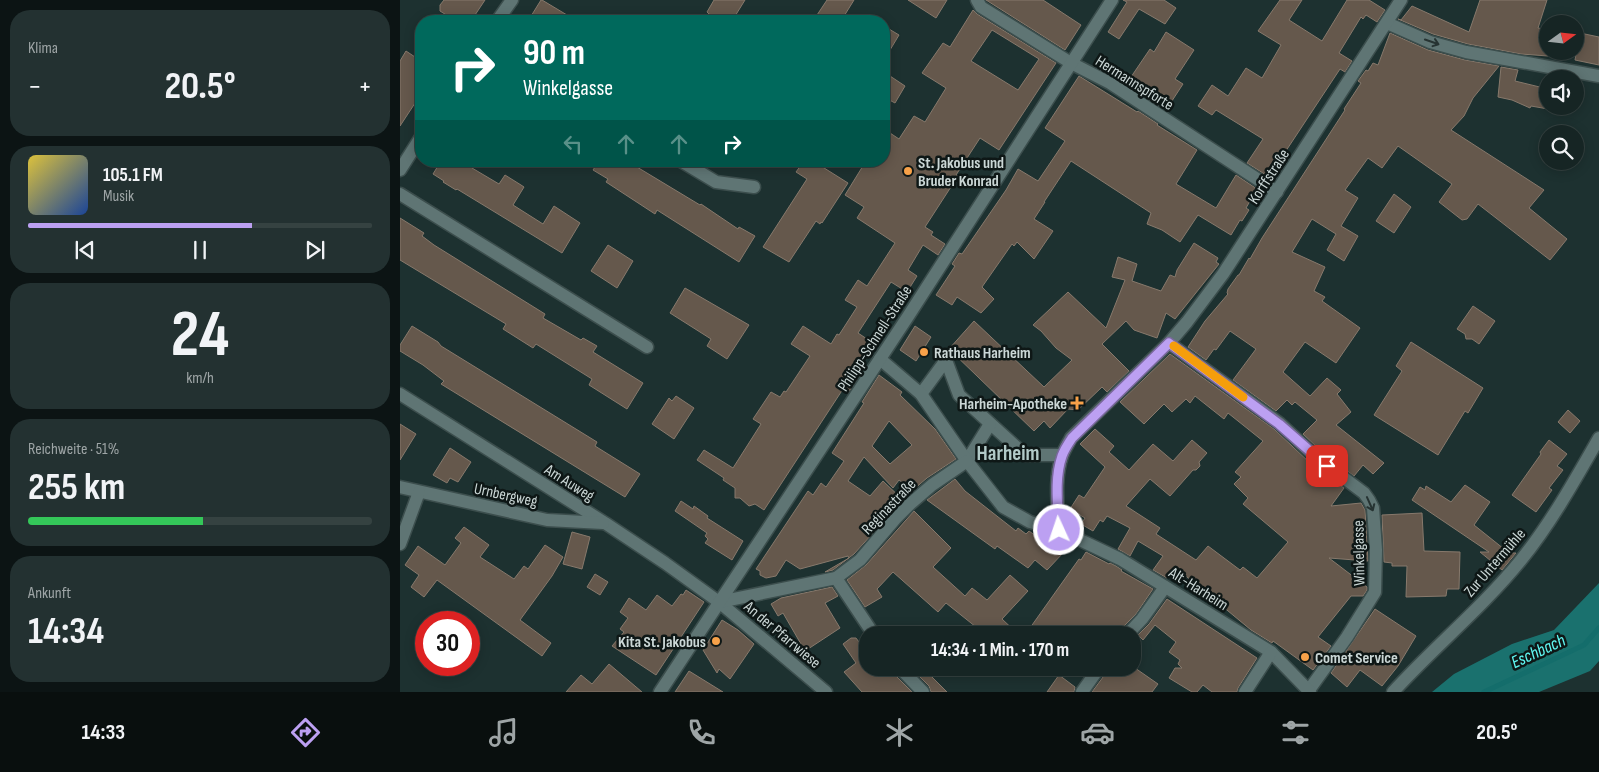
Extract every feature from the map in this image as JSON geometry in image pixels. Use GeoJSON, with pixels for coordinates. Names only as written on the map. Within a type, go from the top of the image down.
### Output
{"type":"FeatureCollection","features":[{"type":"Feature","properties":{"kind":"street"},"geometry":{"type":"LineString","coordinates":[[501,15],[512,0]]}},
{"type":"Feature","properties":{"kind":"street","name":"Hermannspforte"},"geometry":{"type":"LineString","coordinates":[[977,0],[981,7],[1071,62],[1110,83],[1277,192]]}},
{"type":"Feature","properties":{"kind":"street","name":"Philipp-Schnell-Straße"},"geometry":{"type":"LineString","coordinates":[[660,692],[880,359],[1112,0]]}},
{"type":"Feature","properties":{"kind":"street","name":"Korffstraße"},"geometry":{"type":"LineString","coordinates":[[1169,343],[1223,274],[1401,0]]}},
{"type":"Feature","properties":{"kind":"street"},"geometry":{"type":"LineString","coordinates":[[1387,23],[1430,42],[1466,52],[1599,76]]}},
{"type":"Feature","properties":{"kind":"street"},"geometry":{"type":"LineString","coordinates":[[400,170],[415,147]]}},
{"type":"Feature","properties":{"kind":"street"},"geometry":{"type":"LineString","coordinates":[[692,167],[716,182],[754,187]]}},
{"type":"Feature","properties":{"kind":"street"},"geometry":{"type":"LineString","coordinates":[[400,194],[647,347]]}},
{"type":"Feature","properties":{"kind":"street"},"geometry":{"type":"LineString","coordinates":[[1059,530],[1057,495],[1062,456],[1072,438],[1169,343]]}},
{"type":"Feature","properties":{"kind":"street","name":"Winkelgasse"},"geometry":{"type":"LineString","coordinates":[[1169,343],[1279,424],[1316,457],[1364,493],[1373,508],[1376,550],[1375,592],[1347,637],[1309,691]]}},
{"type":"Feature","properties":{"kind":"street","name":"Alt-Harheim"},"geometry":{"type":"LineString","coordinates":[[880,359],[921,394],[967,461],[1003,507],[1030,522],[1059,530],[1120,559],[1165,586],[1271,652],[1309,691]]}},
{"type":"Feature","properties":{"kind":"street"},"geometry":{"type":"LineString","coordinates":[[921,394],[946,360],[959,395],[1025,455],[1062,456]]}},
{"type":"Feature","properties":{"kind":"street","name":"Am Auweg"},"geometry":{"type":"LineString","coordinates":[[400,394],[605,523],[719,602]]}},
{"type":"Feature","properties":{"kind":"street"},"geometry":{"type":"LineString","coordinates":[[967,461],[990,424]]}},
{"type":"Feature","properties":{"kind":"street","name":"Zur Untermühle"},"geometry":{"type":"LineString","coordinates":[[1393,692],[1416,666],[1495,590],[1522,560],[1560,506],[1599,438]]}},
{"type":"Feature","properties":{"kind":"street","name":"Reginastraße"},"geometry":{"type":"LineString","coordinates":[[719,602],[836,578],[860,560],[910,504],[932,485],[967,461]]}},
{"type":"Feature","properties":{"kind":"street","name":"Urnbergweg"},"geometry":{"type":"LineString","coordinates":[[400,487],[547,520],[605,523]]}},
{"type":"Feature","properties":{"kind":"street"},"geometry":{"type":"LineString","coordinates":[[400,544],[419,492]]}},
{"type":"Feature","properties":{"kind":"street"},"geometry":{"type":"LineString","coordinates":[[836,578],[868,626]]}},
{"type":"Feature","properties":{"kind":"street"},"geometry":{"type":"LineString","coordinates":[[1135,626],[1165,586]]}},
{"type":"Feature","properties":{"kind":"street","name":"An der Pfarrwiese"},"geometry":{"type":"LineString","coordinates":[[719,602],[826,692]]}},
{"type":"Feature","properties":{"kind":"street"},"geometry":{"type":"LineString","coordinates":[[1245,692],[1271,652]]}},
{"type":"Feature","properties":{"kind":"street"},"geometry":{"type":"LineString","coordinates":[[908,676],[923,692]]}},
{"type":"Feature","properties":{"kind":"street"},"geometry":{"type":"LineString","coordinates":[[1082,692],[1093,676]]}},
{"type":"Feature","properties":{"kind":"shaded area"},"geometry":{"type":"Polygon","coordinates":[[[1599,583],[1599,661],[1590,671],[1539,692],[1432,692],[1454,674],[1512,644],[1554,630],[1599,583]]]}},
{"type":"Feature","properties":{"kind":"building"},"geometry":{"type":"Polygon","coordinates":[[[444,0],[485,0],[475,15],[446,15],[440,11],[440,5],[444,0]]]}},
{"type":"Feature","properties":{"kind":"building"},"geometry":{"type":"Polygon","coordinates":[[[542,0],[567,15],[532,15],[542,0]]]}},
{"type":"Feature","properties":{"kind":"building"},"geometry":{"type":"Polygon","coordinates":[[[714,0],[745,0],[736,15],[711,15],[707,12],[714,0]]]}},
{"type":"Feature","properties":{"kind":"building"},"geometry":{"type":"Polygon","coordinates":[[[827,0],[854,0],[845,15],[817,15],[827,0]]]}},
{"type":"Feature","properties":{"kind":"building"},"geometry":{"type":"Polygon","coordinates":[[[908,0],[947,0],[936,18],[908,0]]]}},
{"type":"Feature","properties":{"kind":"building"},"geometry":{"type":"Polygon","coordinates":[[[986,0],[1043,0],[1081,25],[1065,50],[986,0]]]}},
{"type":"Feature","properties":{"kind":"building"},"geometry":{"type":"Polygon","coordinates":[[[1123,0],[1164,0],[1176,8],[1165,24],[1139,9],[1119,39],[1108,32],[1127,2],[1123,0]]]}},
{"type":"Feature","properties":{"kind":"building"},"geometry":{"type":"Polygon","coordinates":[[[1280,0],[1302,0],[1289,20],[1322,41],[1347,0],[1369,0],[1385,10],[1377,22],[1366,15],[1363,19],[1361,17],[1339,53],[1352,61],[1345,72],[1340,69],[1270,175],[1267,173],[1266,175],[1247,163],[1263,139],[1216,110],[1212,115],[1198,106],[1212,85],[1228,96],[1246,68],[1262,78],[1281,45],[1258,31],[1280,0]]]}},
{"type":"Feature","properties":{"kind":"building"},"geometry":{"type":"Polygon","coordinates":[[[1480,0],[1547,0],[1542,15],[1539,15],[1539,55],[1521,54],[1468,44],[1433,34],[1398,19],[1401,20],[1412,6],[1469,32],[1480,0]]]}},
{"type":"Feature","properties":{"kind":"building"},"geometry":{"type":"Polygon","coordinates":[[[973,10],[1056,63],[999,150],[980,138],[925,227],[933,232],[931,235],[945,244],[938,255],[923,245],[908,270],[917,276],[907,292],[891,282],[858,333],[873,343],[860,363],[865,366],[848,393],[843,389],[764,510],[755,504],[749,506],[740,498],[735,498],[735,488],[723,480],[724,478],[697,460],[704,450],[733,468],[761,424],[753,419],[771,392],[780,397],[784,391],[786,392],[810,356],[791,344],[803,326],[831,344],[857,307],[845,300],[858,280],[867,286],[895,243],[857,218],[864,207],[845,195],[862,167],[890,167],[890,133],[899,139],[914,116],[925,122],[946,88],[922,73],[943,43],[950,47],[973,10]],[[992,30],[971,61],[1018,90],[1039,59],[992,30]]]}},
{"type":"Feature","properties":{"kind":"building"},"geometry":{"type":"Polygon","coordinates":[[[890,30],[899,35],[890,50],[890,30]]]}},
{"type":"Feature","properties":{"kind":"building"},"geometry":{"type":"Polygon","coordinates":[[[1166,32],[1194,50],[1175,79],[1183,84],[1166,110],[1147,97],[1151,90],[1131,77],[1150,49],[1154,52],[1166,32]]]}},
{"type":"Feature","properties":{"kind":"building"},"geometry":{"type":"Polygon","coordinates":[[[1390,33],[1428,50],[1465,60],[1499,66],[1473,98],[1464,116],[1451,130],[1544,190],[1529,208],[1567,239],[1550,260],[1478,204],[1467,219],[1462,220],[1439,202],[1452,184],[1398,146],[1382,168],[1368,158],[1345,190],[1358,198],[1341,226],[1358,236],[1344,261],[1327,250],[1336,234],[1312,219],[1292,252],[1325,267],[1314,291],[1325,297],[1322,301],[1360,328],[1336,363],[1305,342],[1283,372],[1310,396],[1327,378],[1341,390],[1337,394],[1351,412],[1336,425],[1384,463],[1373,474],[1363,465],[1354,476],[1321,451],[1303,434],[1317,420],[1295,402],[1292,405],[1287,400],[1276,411],[1233,380],[1256,349],[1230,331],[1206,360],[1188,347],[1205,321],[1228,294],[1228,289],[1250,259],[1345,110],[1361,83],[1358,81],[1373,63],[1378,65],[1390,33]]]}},
{"type":"Feature","properties":{"kind":"building"},"geometry":{"type":"Polygon","coordinates":[[[1584,34],[1599,37],[1599,65],[1575,60],[1584,60],[1584,34]]]}},
{"type":"Feature","properties":{"kind":"building"},"geometry":{"type":"Polygon","coordinates":[[[406,51],[415,57],[415,103],[400,126],[400,61],[406,51]]]}},
{"type":"Feature","properties":{"kind":"building"},"geometry":{"type":"Polygon","coordinates":[[[1501,67],[1518,70],[1515,81],[1539,87],[1539,107],[1531,106],[1530,108],[1512,100],[1498,97],[1501,67]]]}},
{"type":"Feature","properties":{"kind":"building"},"geometry":{"type":"Polygon","coordinates":[[[890,76],[905,86],[895,103],[890,100],[890,76]]]}},
{"type":"Feature","properties":{"kind":"building"},"geometry":{"type":"Polygon","coordinates":[[[1079,76],[1138,111],[1197,150],[1176,184],[1216,208],[1236,175],[1257,189],[1246,208],[1249,210],[1231,235],[1198,215],[1180,242],[1162,230],[1147,224],[1151,213],[1071,161],[1034,219],[1053,231],[1034,259],[1017,242],[1014,246],[1012,244],[982,287],[994,299],[981,313],[957,297],[952,305],[936,295],[955,266],[952,264],[959,253],[962,254],[1006,190],[1018,169],[1038,181],[1065,141],[1045,128],[1079,76]]]}},
{"type":"Feature","properties":{"kind":"building"},"geometry":{"type":"Polygon","coordinates":[[[437,167],[472,167],[499,184],[505,175],[524,187],[513,205],[543,224],[554,206],[580,223],[562,253],[456,190],[433,174],[437,167]]]}},
{"type":"Feature","properties":{"kind":"building"},"geometry":{"type":"Polygon","coordinates":[[[595,167],[637,167],[701,204],[738,229],[739,227],[755,236],[739,262],[657,210],[655,214],[606,182],[608,179],[593,170],[595,167]]]}},
{"type":"Feature","properties":{"kind":"building"},"geometry":{"type":"Polygon","coordinates":[[[800,167],[823,167],[848,183],[822,223],[820,224],[816,221],[789,262],[763,247],[807,179],[796,172],[800,167]]]}},
{"type":"Feature","properties":{"kind":"building"},"geometry":{"type":"Polygon","coordinates":[[[1394,194],[1411,207],[1394,233],[1376,221],[1394,194]]]}},
{"type":"Feature","properties":{"kind":"building"},"geometry":{"type":"Polygon","coordinates":[[[400,218],[424,233],[422,236],[434,245],[545,314],[543,318],[581,340],[583,338],[597,346],[593,352],[643,383],[627,409],[589,385],[592,379],[536,344],[533,348],[503,329],[506,324],[400,260],[400,218]]]}},
{"type":"Feature","properties":{"kind":"building"},"geometry":{"type":"Polygon","coordinates":[[[1194,243],[1218,258],[1216,262],[1219,264],[1175,319],[1166,313],[1157,338],[1134,330],[1126,321],[1102,344],[1129,371],[1107,392],[1102,387],[1078,410],[1068,409],[1050,428],[1044,421],[1034,431],[949,349],[974,321],[1044,387],[1072,360],[1056,348],[1033,325],[1068,292],[1106,328],[1125,280],[1112,277],[1118,257],[1137,264],[1132,281],[1161,291],[1170,275],[1175,277],[1177,270],[1194,243]]]}},
{"type":"Feature","properties":{"kind":"building"},"geometry":{"type":"Polygon","coordinates":[[[608,245],[633,261],[617,288],[591,271],[608,245]]]}},
{"type":"Feature","properties":{"kind":"building"},"geometry":{"type":"Polygon","coordinates":[[[685,288],[749,325],[727,359],[707,346],[711,339],[670,313],[685,288]]]}},
{"type":"Feature","properties":{"kind":"building"},"geometry":{"type":"Polygon","coordinates":[[[1473,306],[1495,321],[1479,344],[1472,339],[1466,339],[1465,334],[1457,329],[1473,306]]]}},
{"type":"Feature","properties":{"kind":"building"},"geometry":{"type":"Polygon","coordinates":[[[412,326],[438,342],[441,346],[597,442],[595,446],[640,474],[625,497],[441,384],[444,381],[400,351],[400,345],[412,326]]]}},
{"type":"Feature","properties":{"kind":"building"},"geometry":{"type":"Polygon","coordinates":[[[915,326],[931,337],[916,361],[900,350],[915,326]]]}},
{"type":"Feature","properties":{"kind":"building"},"geometry":{"type":"Polygon","coordinates":[[[1411,342],[1483,388],[1468,413],[1465,411],[1438,455],[1374,415],[1402,371],[1396,366],[1411,342]]]}},
{"type":"Feature","properties":{"kind":"building"},"geometry":{"type":"Polygon","coordinates":[[[1170,354],[1274,429],[1310,463],[1344,488],[1331,506],[1361,503],[1365,510],[1368,561],[1329,558],[1367,587],[1367,590],[1363,596],[1351,596],[1318,637],[1331,646],[1313,670],[1273,641],[1272,643],[1251,630],[1175,567],[1167,578],[1153,570],[1163,556],[1138,541],[1130,556],[1118,549],[1130,528],[1107,516],[1103,522],[1100,520],[1093,531],[1081,524],[1085,518],[1070,509],[1079,495],[1084,498],[1105,467],[1080,444],[1095,429],[1114,446],[1109,452],[1129,470],[1153,444],[1173,461],[1192,440],[1207,453],[1199,462],[1200,466],[1193,470],[1170,496],[1150,479],[1126,506],[1160,528],[1156,534],[1196,560],[1208,546],[1240,570],[1243,567],[1257,578],[1288,542],[1243,504],[1248,498],[1234,484],[1241,477],[1235,472],[1263,441],[1228,413],[1224,419],[1195,396],[1190,403],[1186,399],[1172,412],[1164,404],[1144,424],[1120,402],[1170,354]]]}},
{"type":"Feature","properties":{"kind":"building"},"geometry":{"type":"Polygon","coordinates":[[[879,375],[902,392],[900,395],[935,429],[956,459],[927,478],[913,490],[899,480],[893,488],[864,457],[848,481],[870,496],[883,481],[903,500],[849,558],[848,556],[800,569],[786,560],[776,576],[766,578],[760,575],[760,571],[756,569],[808,491],[813,495],[821,483],[826,487],[844,461],[832,453],[864,403],[862,402],[879,375]],[[889,421],[872,446],[890,464],[912,445],[889,421]]]}},
{"type":"Feature","properties":{"kind":"building"},"geometry":{"type":"Polygon","coordinates":[[[676,396],[694,408],[674,439],[652,424],[669,398],[672,401],[676,396]]]}},
{"type":"Feature","properties":{"kind":"building"},"geometry":{"type":"Polygon","coordinates":[[[1568,410],[1580,421],[1570,433],[1558,422],[1568,410]]]}},
{"type":"Feature","properties":{"kind":"building"},"geometry":{"type":"Polygon","coordinates":[[[400,424],[416,434],[400,460],[400,424]]]}},
{"type":"Feature","properties":{"kind":"building"},"geometry":{"type":"Polygon","coordinates":[[[1549,440],[1567,454],[1557,466],[1563,470],[1549,488],[1552,490],[1536,512],[1512,495],[1549,440]]]}},
{"type":"Feature","properties":{"kind":"building"},"geometry":{"type":"Polygon","coordinates":[[[450,448],[471,462],[458,482],[450,478],[447,483],[433,475],[450,448]]]}},
{"type":"Feature","properties":{"kind":"building"},"geometry":{"type":"Polygon","coordinates":[[[955,479],[965,491],[1016,531],[1018,528],[1026,534],[1029,531],[1049,545],[1055,539],[1064,546],[1064,552],[1047,570],[1035,560],[1028,568],[997,546],[995,549],[927,500],[955,479]]]}},
{"type":"Feature","properties":{"kind":"building"},"geometry":{"type":"Polygon","coordinates":[[[1465,485],[1490,502],[1474,525],[1509,553],[1516,553],[1502,570],[1480,552],[1489,552],[1412,500],[1420,487],[1425,490],[1426,486],[1451,502],[1465,485]]]}},
{"type":"Feature","properties":{"kind":"building"},"geometry":{"type":"Polygon","coordinates":[[[681,501],[693,509],[694,506],[708,516],[707,518],[743,541],[732,560],[705,543],[708,539],[705,536],[707,533],[675,511],[681,501]]]}},
{"type":"Feature","properties":{"kind":"building"},"geometry":{"type":"Polygon","coordinates":[[[914,511],[951,548],[933,567],[965,596],[972,588],[987,600],[1010,575],[1028,591],[1002,619],[1009,626],[975,626],[946,603],[938,612],[893,572],[877,589],[882,597],[865,607],[847,580],[866,565],[914,511]]]}},
{"type":"Feature","properties":{"kind":"building"},"geometry":{"type":"Polygon","coordinates":[[[1422,513],[1424,551],[1460,552],[1459,589],[1447,589],[1446,596],[1406,597],[1407,566],[1392,566],[1392,563],[1384,562],[1382,515],[1422,513]]]}},
{"type":"Feature","properties":{"kind":"building"},"geometry":{"type":"Polygon","coordinates":[[[464,527],[489,545],[480,557],[514,579],[524,566],[528,569],[545,545],[563,557],[552,576],[520,620],[551,643],[542,656],[437,580],[424,597],[411,587],[419,575],[405,565],[418,546],[445,565],[461,543],[455,538],[464,527]]]}},
{"type":"Feature","properties":{"kind":"building"},"geometry":{"type":"Polygon","coordinates":[[[572,532],[590,537],[582,569],[563,564],[572,532]]]}},
{"type":"Feature","properties":{"kind":"building"},"geometry":{"type":"Polygon","coordinates":[[[1086,552],[1116,566],[1121,571],[1153,589],[1136,614],[1124,626],[1031,626],[1079,559],[1081,560],[1086,552]]]}},
{"type":"Feature","properties":{"kind":"building"},"geometry":{"type":"Polygon","coordinates":[[[848,559],[833,570],[825,572],[848,559]]]}},
{"type":"Feature","properties":{"kind":"building"},"geometry":{"type":"Polygon","coordinates":[[[595,574],[608,582],[600,595],[587,587],[595,574]]]}},
{"type":"Feature","properties":{"kind":"building"},"geometry":{"type":"Polygon","coordinates":[[[832,587],[838,596],[825,603],[840,628],[805,651],[783,613],[778,616],[771,604],[781,598],[832,587]]]}},
{"type":"Feature","properties":{"kind":"building"},"geometry":{"type":"Polygon","coordinates":[[[686,590],[704,602],[656,675],[612,646],[624,632],[620,629],[628,618],[620,612],[629,598],[646,610],[657,595],[672,606],[686,590]]]}},
{"type":"Feature","properties":{"kind":"building"},"geometry":{"type":"Polygon","coordinates":[[[1167,599],[1257,658],[1237,692],[1212,692],[1203,685],[1197,692],[1192,692],[1169,678],[1175,668],[1182,668],[1178,664],[1180,660],[1169,652],[1176,642],[1155,625],[1143,640],[1141,638],[1141,632],[1167,599]]]}},
{"type":"Feature","properties":{"kind":"building"},"geometry":{"type":"Polygon","coordinates":[[[1375,609],[1416,636],[1398,666],[1382,686],[1360,670],[1347,687],[1331,673],[1375,609]]]}},
{"type":"Feature","properties":{"kind":"building"},"geometry":{"type":"Polygon","coordinates":[[[722,620],[738,630],[754,644],[730,679],[719,669],[717,673],[703,650],[722,620]]]}},
{"type":"Feature","properties":{"kind":"building"},"geometry":{"type":"Polygon","coordinates":[[[851,638],[856,638],[859,642],[859,676],[896,676],[912,692],[862,692],[844,672],[856,663],[843,644],[851,638]]]}},
{"type":"Feature","properties":{"kind":"building"},"geometry":{"type":"Polygon","coordinates":[[[609,664],[642,692],[566,692],[581,675],[592,684],[609,664]]]}},
{"type":"Feature","properties":{"kind":"building"},"geometry":{"type":"Polygon","coordinates":[[[689,671],[723,692],[675,692],[689,671]]]}},
{"type":"Feature","properties":{"kind":"building"},"geometry":{"type":"Polygon","coordinates":[[[1141,672],[1158,684],[1152,692],[1092,692],[1104,676],[1141,676],[1141,672]]]}},
{"type":"Feature","properties":{"kind":"building"},"geometry":{"type":"Polygon","coordinates":[[[919,676],[931,676],[947,692],[931,692],[929,686],[919,676]]]}},
{"type":"Feature","properties":{"kind":"building"},"geometry":{"type":"Polygon","coordinates":[[[1058,676],[1075,687],[1074,692],[1047,692],[1058,676]]]}},
{"type":"Feature","properties":{"kind":"waterway","name":"Eschbach"},"geometry":{"type":"LineString","coordinates":[[1484,692],[1584,645],[1599,628]]}},
{"type":"Feature","properties":{"kind":"slow traffic"},"geometry":{"type":"LineString","coordinates":[[1174,346],[1243,397]]}},
{"type":"Feature","properties":{"kind":"place","name":"St. Jakobus und Bruder Konrad"},"geometry":{"type":"Point","coordinates":[908,171]}},
{"type":"Feature","properties":{"kind":"place","name":"Rathaus Harheim"},"geometry":{"type":"Point","coordinates":[924,352]}},
{"type":"Feature","properties":{"kind":"place","name":"Harheim-Apotheke"},"geometry":{"type":"Point","coordinates":[1077,403]}},
{"type":"Feature","properties":{"kind":"place","name":"Kita St. Jakobus"},"geometry":{"type":"Point","coordinates":[716,641]}},
{"type":"Feature","properties":{"kind":"place","name":"Comet Service"},"geometry":{"type":"Point","coordinates":[1305,657]}},
{"type":"Feature","properties":{"kind":"district","name":"Harheim"},"geometry":{"type":"Point","coordinates":[1008,453]}},
{"type":"Feature","properties":{"kind":"route"},"geometry":{"type":"LineString","coordinates":[[1059,530],[1057,495],[1059,474],[1062,456],[1072,438],[1169,343],[1279,424],[1327,466]]}}]}
